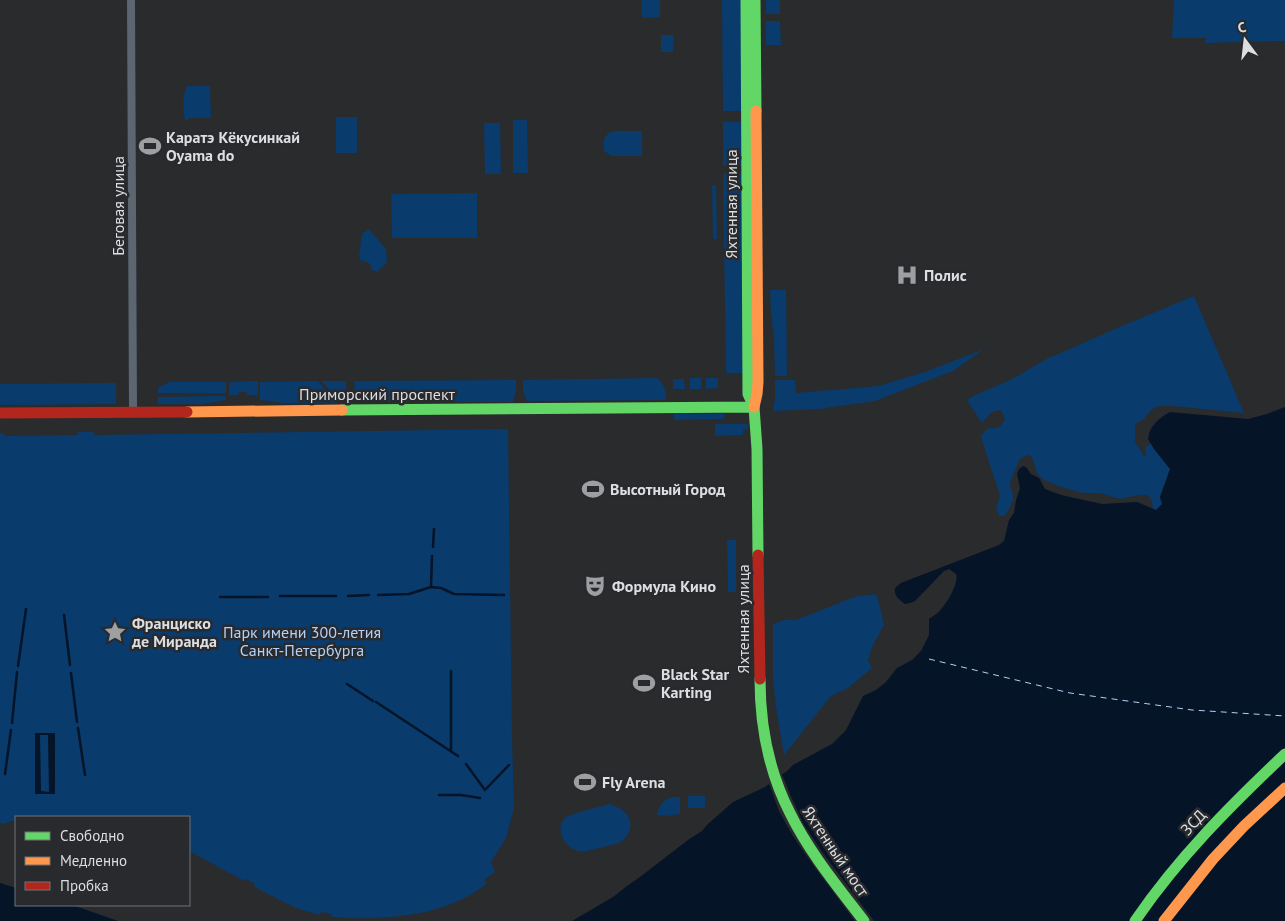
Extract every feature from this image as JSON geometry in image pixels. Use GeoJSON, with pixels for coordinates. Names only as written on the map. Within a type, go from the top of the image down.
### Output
{"type":"FeatureCollection","features":[{"type":"Feature","properties":{"kind":"main road","name":"Яхтенная улица"},"geometry":{"type":"LineString","coordinates":[[746,0],[748,394],[754,408],[758,448],[760,693],[766,741]]}},
{"type":"Feature","properties":{"kind":"main road","name":"Яхтенная улица"},"geometry":{"type":"LineString","coordinates":[[754,408],[758,394],[755,0]]}},
{"type":"Feature","properties":{"kind":"main road","name":"Приморский проспект"},"geometry":{"type":"LineString","coordinates":[[0,413],[754,408]]}},
{"type":"Feature","properties":{"kind":"main road","name":"Яхтенный мост"},"geometry":{"type":"LineString","coordinates":[[766,741],[774,775],[790,815],[814,853],[864,921]]}},
{"type":"Feature","properties":{"kind":"main road","name":"ЗСД"},"geometry":{"type":"LineString","coordinates":[[1135,921],[1145,905],[1194,845],[1285,754]]}},
{"type":"Feature","properties":{"kind":"main road"},"geometry":{"type":"LineString","coordinates":[[1164,921],[1213,859],[1244,826],[1285,788]]}},
{"type":"Feature","properties":{"kind":"street","name":"Беговая улица"},"geometry":{"type":"LineString","coordinates":[[131,0],[133,412]]}},
{"type":"Feature","properties":{"kind":"green space"},"geometry":{"type":"Polygon","coordinates":[[[641,0],[660,0],[660,17],[642,17],[641,0]]]}},
{"type":"Feature","properties":{"kind":"green space"},"geometry":{"type":"Polygon","coordinates":[[[722,0],[742,0],[743,111],[723,111],[722,0]]]}},
{"type":"Feature","properties":{"kind":"green space"},"geometry":{"type":"Polygon","coordinates":[[[766,0],[780,0],[780,14],[766,14],[766,0]]]}},
{"type":"Feature","properties":{"kind":"green space"},"geometry":{"type":"Polygon","coordinates":[[[1174,0],[1285,0],[1285,41],[1204,43],[1207,38],[1172,38],[1174,0]]]}},
{"type":"Feature","properties":{"kind":"green space"},"geometry":{"type":"Polygon","coordinates":[[[766,21],[780,21],[781,45],[766,45],[766,21]]]}},
{"type":"Feature","properties":{"kind":"green space"},"geometry":{"type":"Polygon","coordinates":[[[661,35],[674,35],[673,52],[661,52],[661,35]]]}},
{"type":"Feature","properties":{"kind":"green space"},"geometry":{"type":"Polygon","coordinates":[[[187,86],[210,86],[211,118],[190,118],[185,120],[183,108],[187,86]]]}},
{"type":"Feature","properties":{"kind":"green space"},"geometry":{"type":"Polygon","coordinates":[[[336,117],[357,117],[357,153],[336,153],[336,117]]]}},
{"type":"Feature","properties":{"kind":"green space"},"geometry":{"type":"Polygon","coordinates":[[[513,120],[527,120],[528,173],[513,173],[513,120]]]}},
{"type":"Feature","properties":{"kind":"green space"},"geometry":{"type":"Polygon","coordinates":[[[723,122],[741,122],[744,166],[723,166],[723,122]]]}},
{"type":"Feature","properties":{"kind":"green space"},"geometry":{"type":"Polygon","coordinates":[[[484,123],[500,123],[501,174],[485,174],[484,123]]]}},
{"type":"Feature","properties":{"kind":"green space"},"geometry":{"type":"Polygon","coordinates":[[[613,131],[642,131],[642,156],[611,156],[604,151],[604,139],[607,134],[613,131]]]}},
{"type":"Feature","properties":{"kind":"green space"},"geometry":{"type":"Polygon","coordinates":[[[723,173],[743,173],[745,373],[726,373],[723,173]]]}},
{"type":"Feature","properties":{"kind":"green space"},"geometry":{"type":"Polygon","coordinates":[[[712,185],[716,185],[717,239],[713,239],[712,185]]]}},
{"type":"Feature","properties":{"kind":"green space"},"geometry":{"type":"Polygon","coordinates":[[[477,193],[477,238],[392,238],[391,194],[477,193]]]}},
{"type":"Feature","properties":{"kind":"green space"},"geometry":{"type":"Polygon","coordinates":[[[369,229],[386,249],[387,262],[378,271],[373,271],[371,265],[361,261],[359,256],[362,234],[369,229]]]}},
{"type":"Feature","properties":{"kind":"green space"},"geometry":{"type":"Polygon","coordinates":[[[770,290],[786,290],[787,376],[775,376],[770,290]]]}},
{"type":"Feature","properties":{"kind":"green space"},"geometry":{"type":"Polygon","coordinates":[[[1194,296],[1244,413],[1159,406],[1151,410],[1143,420],[1135,424],[1135,442],[1145,457],[1145,447],[1151,444],[1170,469],[1160,497],[1162,504],[1156,510],[1153,510],[1152,501],[1148,495],[1120,499],[1100,493],[1083,493],[1044,480],[1037,473],[1033,459],[1029,455],[1022,458],[1018,463],[1010,484],[1013,493],[1012,503],[1004,516],[999,516],[996,507],[1000,496],[981,437],[986,429],[1000,427],[1005,419],[1001,410],[992,412],[982,423],[968,402],[969,398],[1012,379],[1048,358],[1194,296]]]}},
{"type":"Feature","properties":{"kind":"green space"},"geometry":{"type":"Polygon","coordinates":[[[984,349],[953,371],[875,401],[819,409],[773,411],[775,380],[795,380],[796,393],[878,386],[925,372],[984,349]]]}},
{"type":"Feature","properties":{"kind":"green space"},"geometry":{"type":"Polygon","coordinates":[[[658,378],[665,388],[666,400],[527,401],[523,391],[523,380],[658,378]]]}},
{"type":"Feature","properties":{"kind":"green space"},"geometry":{"type":"Polygon","coordinates":[[[690,378],[701,378],[701,389],[690,389],[690,378]]]}},
{"type":"Feature","properties":{"kind":"green space"},"geometry":{"type":"Polygon","coordinates":[[[706,378],[718,378],[718,388],[706,389],[706,378]]]}},
{"type":"Feature","properties":{"kind":"green space"},"geometry":{"type":"Polygon","coordinates":[[[673,379],[684,379],[685,389],[673,389],[673,379]]]}},
{"type":"Feature","properties":{"kind":"green space"},"geometry":{"type":"Polygon","coordinates":[[[516,380],[513,402],[357,402],[354,381],[516,380]]]}},
{"type":"Feature","properties":{"kind":"green space"},"geometry":{"type":"Polygon","coordinates":[[[258,381],[258,395],[247,395],[247,392],[239,392],[238,395],[229,395],[229,382],[258,381]]]}},
{"type":"Feature","properties":{"kind":"green space"},"geometry":{"type":"Polygon","coordinates":[[[318,381],[337,403],[283,403],[260,400],[260,382],[318,381]]]}},
{"type":"Feature","properties":{"kind":"green space"},"geometry":{"type":"Polygon","coordinates":[[[321,381],[346,381],[346,400],[340,400],[321,381]]]}},
{"type":"Feature","properties":{"kind":"green space"},"geometry":{"type":"Polygon","coordinates":[[[169,382],[226,382],[226,393],[158,393],[158,388],[169,382]]]}},
{"type":"Feature","properties":{"kind":"green space"},"geometry":{"type":"Polygon","coordinates":[[[116,383],[116,404],[0,405],[0,384],[116,383]]]}},
{"type":"Feature","properties":{"kind":"green space"},"geometry":{"type":"Polygon","coordinates":[[[226,396],[226,400],[203,404],[158,404],[158,397],[226,396]]]}},
{"type":"Feature","properties":{"kind":"green space"},"geometry":{"type":"Polygon","coordinates":[[[674,414],[725,414],[723,419],[674,420],[674,414]]]}},
{"type":"Feature","properties":{"kind":"green space"},"geometry":{"type":"Polygon","coordinates":[[[715,424],[748,424],[748,429],[743,430],[743,435],[715,436],[715,424]]]}},
{"type":"Feature","properties":{"kind":"green space","name":"Парк имени 300-летия Санкт-Петербурга"},"geometry":{"type":"Polygon","coordinates":[[[508,429],[514,808],[506,838],[491,862],[495,872],[484,880],[487,883],[471,894],[434,910],[392,917],[332,917],[332,914],[321,912],[320,915],[296,908],[254,887],[255,884],[246,879],[244,881],[190,852],[190,816],[15,816],[15,820],[3,824],[0,823],[0,433],[4,433],[5,436],[78,435],[78,432],[94,432],[94,435],[508,429]]]}},
{"type":"Feature","properties":{"kind":"green space"},"geometry":{"type":"Polygon","coordinates":[[[727,540],[736,540],[736,592],[728,592],[727,540]]]}},
{"type":"Feature","properties":{"kind":"green space"},"geometry":{"type":"Polygon","coordinates":[[[876,594],[884,625],[873,645],[868,660],[872,668],[848,688],[831,696],[784,755],[773,679],[773,624],[784,620],[796,620],[857,596],[876,594]]]}},
{"type":"Feature","properties":{"kind":"green space"},"geometry":{"type":"Polygon","coordinates":[[[688,796],[705,796],[705,808],[688,808],[688,796]]]}},
{"type":"Feature","properties":{"kind":"green space"},"geometry":{"type":"Polygon","coordinates":[[[672,797],[680,797],[680,814],[657,815],[659,808],[665,800],[672,797]]]}},
{"type":"Feature","properties":{"kind":"green space"},"geometry":{"type":"Polygon","coordinates":[[[609,804],[627,814],[630,829],[624,839],[617,843],[587,851],[574,849],[564,841],[560,829],[561,823],[565,818],[609,804]]]}},
{"type":"Feature","properties":{"kind":"shaded area"},"geometry":{"type":"Polygon","coordinates":[[[1285,407],[1285,921],[572,921],[613,897],[702,831],[733,802],[765,787],[793,765],[832,744],[846,730],[863,696],[876,690],[886,682],[897,668],[912,660],[921,651],[929,635],[929,619],[939,611],[950,597],[957,578],[956,574],[949,569],[944,571],[915,601],[905,604],[896,596],[895,588],[901,583],[999,545],[1004,541],[1020,488],[1017,474],[1023,466],[1031,474],[1039,478],[1045,489],[1061,495],[1102,504],[1137,502],[1156,510],[1162,504],[1160,497],[1170,469],[1148,439],[1153,426],[1158,420],[1170,412],[1248,419],[1285,407]]]}},
{"type":"Feature","properties":{"kind":"shaded area"},"geometry":{"type":"Polygon","coordinates":[[[35,733],[55,733],[55,794],[35,794],[35,733]],[[40,735],[41,791],[49,792],[48,735],[40,735]]]}},
{"type":"Feature","properties":{"kind":"shaded area"},"geometry":{"type":"Polygon","coordinates":[[[0,883],[15,888],[15,906],[75,906],[118,921],[0,921],[0,883]]]}},
{"type":"Feature","properties":{"kind":"pier"},"geometry":{"type":"Polygon","coordinates":[[[781,772],[804,825],[874,921],[855,921],[793,836],[779,811],[768,781],[781,772]]]}},
{"type":"Feature","properties":{"kind":"waterway"},"geometry":{"type":"LineString","coordinates":[[433,547],[434,529]]}},
{"type":"Feature","properties":{"kind":"waterway"},"geometry":{"type":"LineString","coordinates":[[431,587],[432,556]]}},
{"type":"Feature","properties":{"kind":"waterway"},"geometry":{"type":"LineString","coordinates":[[378,595],[409,594],[431,587],[441,588],[454,594],[504,595]]}},
{"type":"Feature","properties":{"kind":"waterway"},"geometry":{"type":"LineString","coordinates":[[348,596],[369,595]]}},
{"type":"Feature","properties":{"kind":"waterway"},"geometry":{"type":"LineString","coordinates":[[280,596],[336,596]]}},
{"type":"Feature","properties":{"kind":"waterway"},"geometry":{"type":"LineString","coordinates":[[220,597],[268,597]]}},
{"type":"Feature","properties":{"kind":"waterway"},"geometry":{"type":"LineString","coordinates":[[18,666],[26,609]]}},
{"type":"Feature","properties":{"kind":"waterway"},"geometry":{"type":"LineString","coordinates":[[64,615],[70,665]]}},
{"type":"Feature","properties":{"kind":"waterway"},"geometry":{"type":"LineString","coordinates":[[451,671],[451,751]]}},
{"type":"Feature","properties":{"kind":"waterway"},"geometry":{"type":"LineString","coordinates":[[12,723],[17,672]]}},
{"type":"Feature","properties":{"kind":"waterway"},"geometry":{"type":"LineString","coordinates":[[71,673],[77,722]]}},
{"type":"Feature","properties":{"kind":"waterway"},"geometry":{"type":"LineString","coordinates":[[347,684],[373,701]]}},
{"type":"Feature","properties":{"kind":"waterway"},"geometry":{"type":"LineString","coordinates":[[376,702],[458,756]]}},
{"type":"Feature","properties":{"kind":"waterway"},"geometry":{"type":"LineString","coordinates":[[78,728],[85,775]]}},
{"type":"Feature","properties":{"kind":"waterway"},"geometry":{"type":"LineString","coordinates":[[5,774],[11,730]]}},
{"type":"Feature","properties":{"kind":"waterway"},"geometry":{"type":"LineString","coordinates":[[466,764],[485,790],[509,765]]}},
{"type":"Feature","properties":{"kind":"waterway"},"geometry":{"type":"LineString","coordinates":[[439,795],[461,795],[480,798]]}},
{"type":"Feature","properties":{"kind":"ferry route"},"geometry":{"type":"LineString","coordinates":[[929,659],[1070,693],[1192,710],[1285,716]]}},
{"type":"Feature","properties":{"kind":"traffic: fast"},"geometry":{"type":"LineString","coordinates":[[746,0],[748,394],[754,407],[757,449],[758,555]]}},
{"type":"Feature","properties":{"kind":"traffic: fast"},"geometry":{"type":"LineString","coordinates":[[755,0],[756,111]]}},
{"type":"Feature","properties":{"kind":"traffic: fast"},"geometry":{"type":"LineString","coordinates":[[342,410],[754,407]]}},
{"type":"Feature","properties":{"kind":"traffic: fast"},"geometry":{"type":"LineString","coordinates":[[760,679],[764,731],[776,781],[790,813],[815,855],[864,921]]}},
{"type":"Feature","properties":{"kind":"traffic: fast"},"geometry":{"type":"LineString","coordinates":[[1135,921],[1187,854],[1244,793],[1285,754]]}},
{"type":"Feature","properties":{"kind":"traffic: slow"},"geometry":{"type":"LineString","coordinates":[[754,407],[758,382],[756,111]]}},
{"type":"Feature","properties":{"kind":"traffic: slow"},"geometry":{"type":"LineString","coordinates":[[187,412],[342,410]]}},
{"type":"Feature","properties":{"kind":"traffic: slow"},"geometry":{"type":"LineString","coordinates":[[1164,921],[1213,859],[1244,826],[1285,788]]}},
{"type":"Feature","properties":{"kind":"traffic: jam"},"geometry":{"type":"LineString","coordinates":[[0,413],[187,412]]}},
{"type":"Feature","properties":{"kind":"traffic: jam"},"geometry":{"type":"LineString","coordinates":[[758,555],[760,679]]}},
{"type":"Feature","properties":{"kind":"place","name":"Каратэ Кёкусинкай Oyama do"},"geometry":{"type":"Point","coordinates":[150,146]}},
{"type":"Feature","properties":{"kind":"place","name":"Полис"},"geometry":{"type":"Point","coordinates":[907,275]}},
{"type":"Feature","properties":{"kind":"place","name":"Высотный Город"},"geometry":{"type":"Point","coordinates":[593,489]}},
{"type":"Feature","properties":{"kind":"place","name":"Формула Кино"},"geometry":{"type":"Point","coordinates":[595,586]}},
{"type":"Feature","properties":{"kind":"place","name":"Франциско де Миранда"},"geometry":{"type":"Point","coordinates":[115,632]}},
{"type":"Feature","properties":{"kind":"place","name":"Black Star Karting"},"geometry":{"type":"Point","coordinates":[644,683]}},
{"type":"Feature","properties":{"kind":"place","name":"Fly Arena"},"geometry":{"type":"Point","coordinates":[585,782]}}]}
